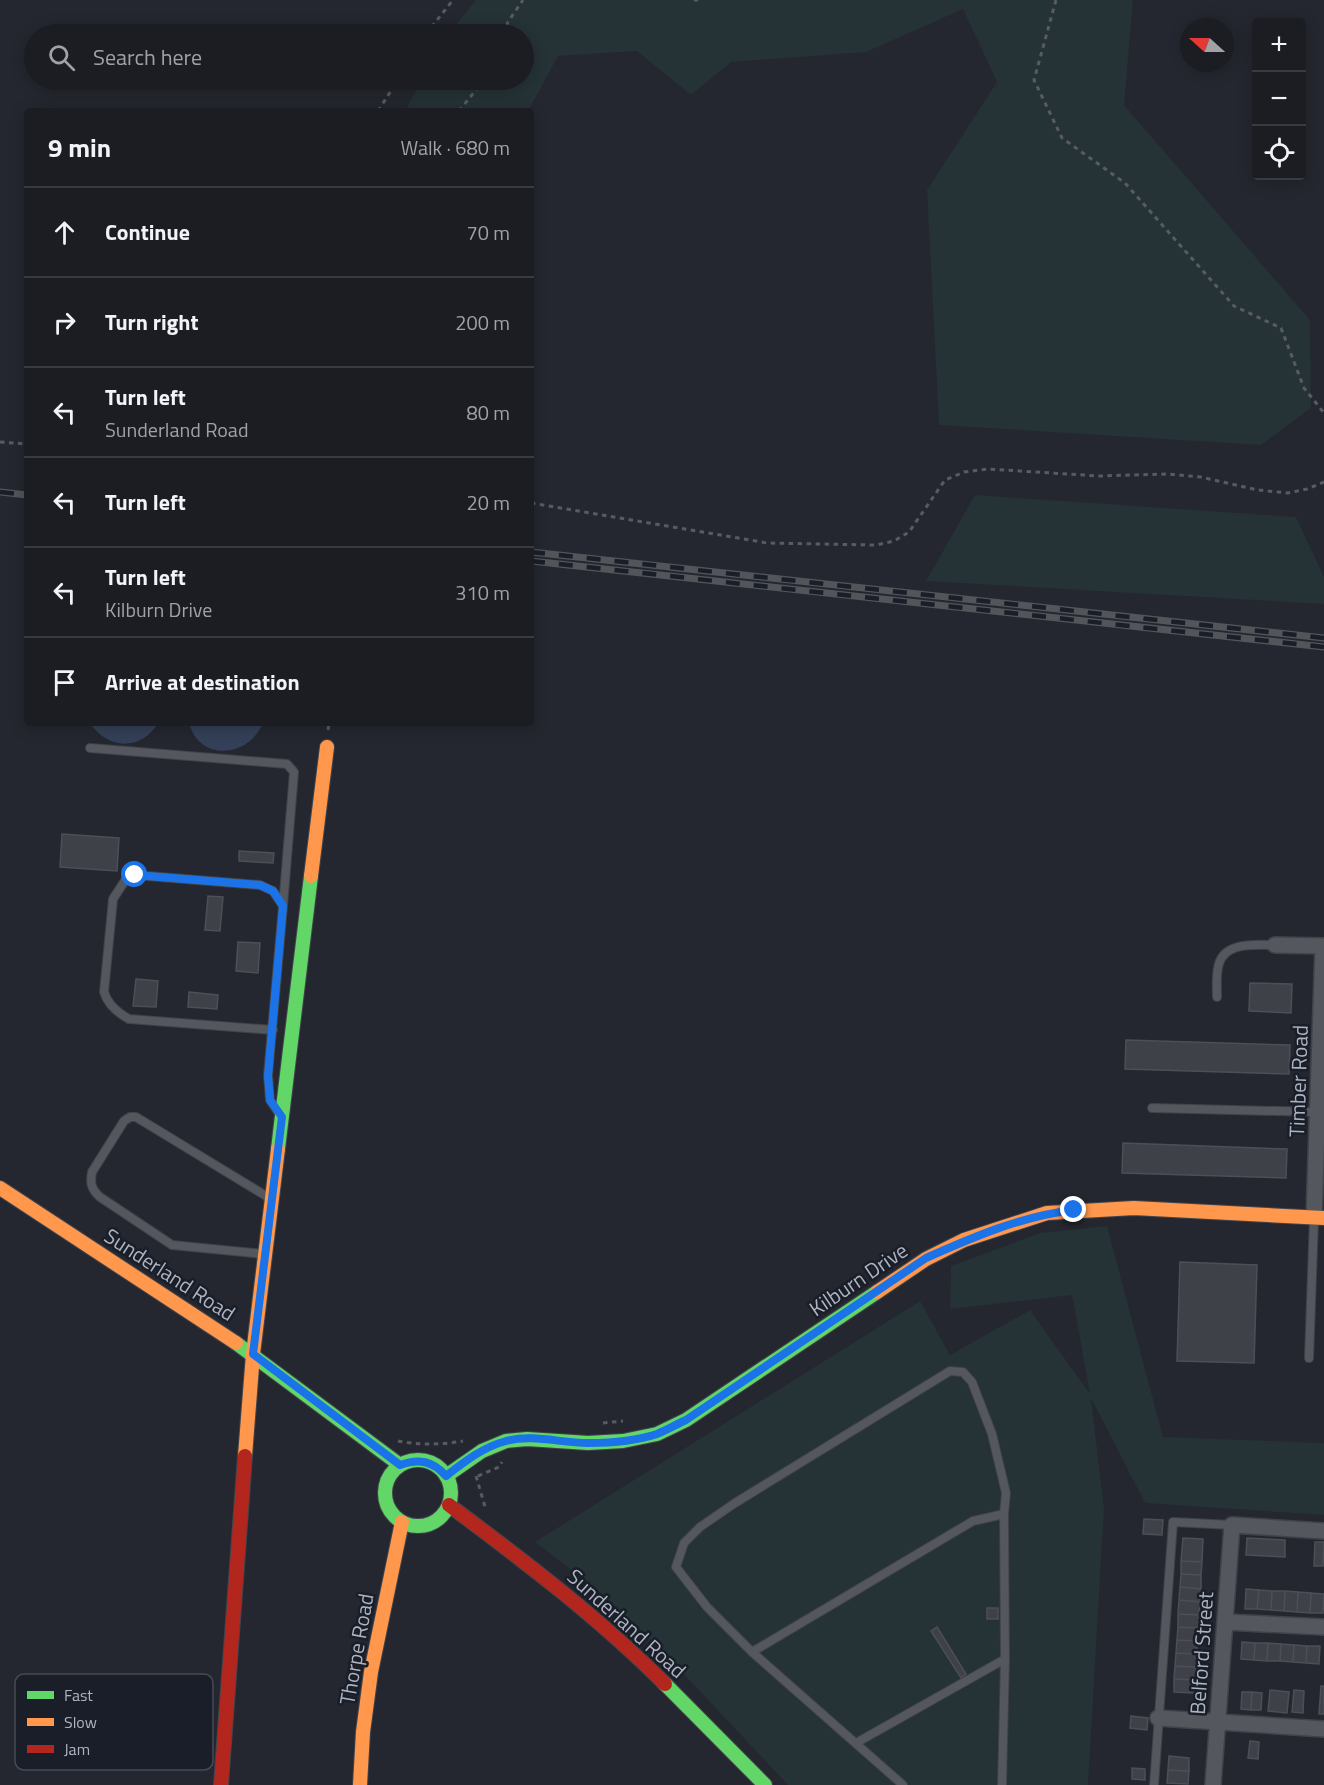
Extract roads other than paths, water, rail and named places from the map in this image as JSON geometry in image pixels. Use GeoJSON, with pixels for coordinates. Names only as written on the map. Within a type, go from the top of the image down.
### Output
{"type":"FeatureCollection","features":[{"type":"Feature","properties":{"kind":"street"},"geometry":{"type":"LineString","coordinates":[[221,1785],[253,1354],[327,747]]}},
{"type":"Feature","properties":{"kind":"street","name":"Timber Road"},"geometry":{"type":"LineString","coordinates":[[1275,945],[1323,946],[1318,1112],[1319,1218]]}},
{"type":"Feature","properties":{"kind":"street","name":"Sunderland Road"},"geometry":{"type":"LineString","coordinates":[[0,1188],[253,1354],[400,1465]]}},
{"type":"Feature","properties":{"kind":"street","name":"Kilburn Drive"},"geometry":{"type":"LineString","coordinates":[[446,1476],[466,1460],[503,1442],[531,1437],[589,1443],[656,1434],[686,1420],[926,1258],[964,1240],[1029,1218],[1074,1210],[1134,1208],[1319,1218]]}},
{"type":"Feature","properties":{"kind":"street"},"geometry":{"type":"LineString","coordinates":[[412,1461],[427,1461],[438,1467],[446,1476],[451,1495],[443,1515],[429,1524],[419,1526],[402,1522],[392,1514],[386,1502],[385,1490],[391,1474],[400,1465],[412,1461]]}},
{"type":"Feature","properties":{"kind":"street","name":"Sunderland Road"},"geometry":{"type":"LineString","coordinates":[[449,1504],[548,1578],[639,1658],[765,1785]]}},
{"type":"Feature","properties":{"kind":"street","name":"Thorpe Road"},"geometry":{"type":"LineString","coordinates":[[360,1785],[363,1732],[371,1672],[402,1522]]}},
{"type":"Feature","properties":{"kind":"street"},"geometry":{"type":"LineString","coordinates":[[1232,1525],[1324,1531]]}},
{"type":"Feature","properties":{"kind":"street","name":"Belford Street"},"geometry":{"type":"LineString","coordinates":[[1213,1785],[1232,1525]]}},
{"type":"Feature","properties":{"kind":"street"},"geometry":{"type":"LineString","coordinates":[[1225,1622],[1324,1627]]}},
{"type":"Feature","properties":{"kind":"street"},"geometry":{"type":"LineString","coordinates":[[1158,1718],[1324,1729]]}},
{"type":"Feature","properties":{"kind":"lane"},"geometry":{"type":"LineString","coordinates":[[90,748],[287,765],[294,772],[268,1076],[270,1100],[282,1117]]}},
{"type":"Feature","properties":{"kind":"lane"},"geometry":{"type":"LineString","coordinates":[[273,1030],[129,1019],[113,1008],[104,992],[113,899],[126,879],[135,875],[260,885],[273,891],[283,906]]}},
{"type":"Feature","properties":{"kind":"lane"},"geometry":{"type":"LineString","coordinates":[[1217,997],[1218,967],[1221,958],[1228,951],[1243,945],[1275,945]]}},
{"type":"Feature","properties":{"kind":"lane"},"geometry":{"type":"LineString","coordinates":[[1152,1108],[1318,1112]]}},
{"type":"Feature","properties":{"kind":"lane"},"geometry":{"type":"LineString","coordinates":[[265,1254],[172,1245],[100,1197],[93,1191],[90,1181],[92,1172],[123,1121],[136,1117],[272,1199]]}},
{"type":"Feature","properties":{"kind":"lane"},"geometry":{"type":"LineString","coordinates":[[1309,1358],[1319,1218]]}},
{"type":"Feature","properties":{"kind":"lane"},"geometry":{"type":"LineString","coordinates":[[903,1785],[753,1652],[708,1607],[676,1567],[684,1543],[700,1527],[735,1503],[950,1371],[963,1372],[972,1383],[992,1434],[1006,1492],[1002,1785]]}},
{"type":"Feature","properties":{"kind":"lane"},"geometry":{"type":"LineString","coordinates":[[753,1652],[973,1521],[1004,1514]]}},
{"type":"Feature","properties":{"kind":"lane"},"geometry":{"type":"LineString","coordinates":[[1154,1785],[1173,1522],[1232,1525]]}},
{"type":"Feature","properties":{"kind":"lane"},"geometry":{"type":"LineString","coordinates":[[856,1743],[1005,1659]]}},
{"type":"Feature","properties":{"kind":"water"},"geometry":{"type":"Polygon","coordinates":[[[92,726],[156,726],[143,739],[124,744],[105,738],[92,726]]]}},
{"type":"Feature","properties":{"kind":"water"},"geometry":{"type":"Polygon","coordinates":[[[190,726],[261,726],[247,743],[225,751],[214,750],[203,745],[190,726]]]}},
{"type":"Feature","properties":{"kind":"railway"},"geometry":{"type":"LineString","coordinates":[[0,492],[24,495]]}},
{"type":"Feature","properties":{"kind":"railway"},"geometry":{"type":"LineString","coordinates":[[534,552],[1324,638]]}},
{"type":"Feature","properties":{"kind":"railway"},"geometry":{"type":"LineString","coordinates":[[534,561],[1324,647]]}}]}
